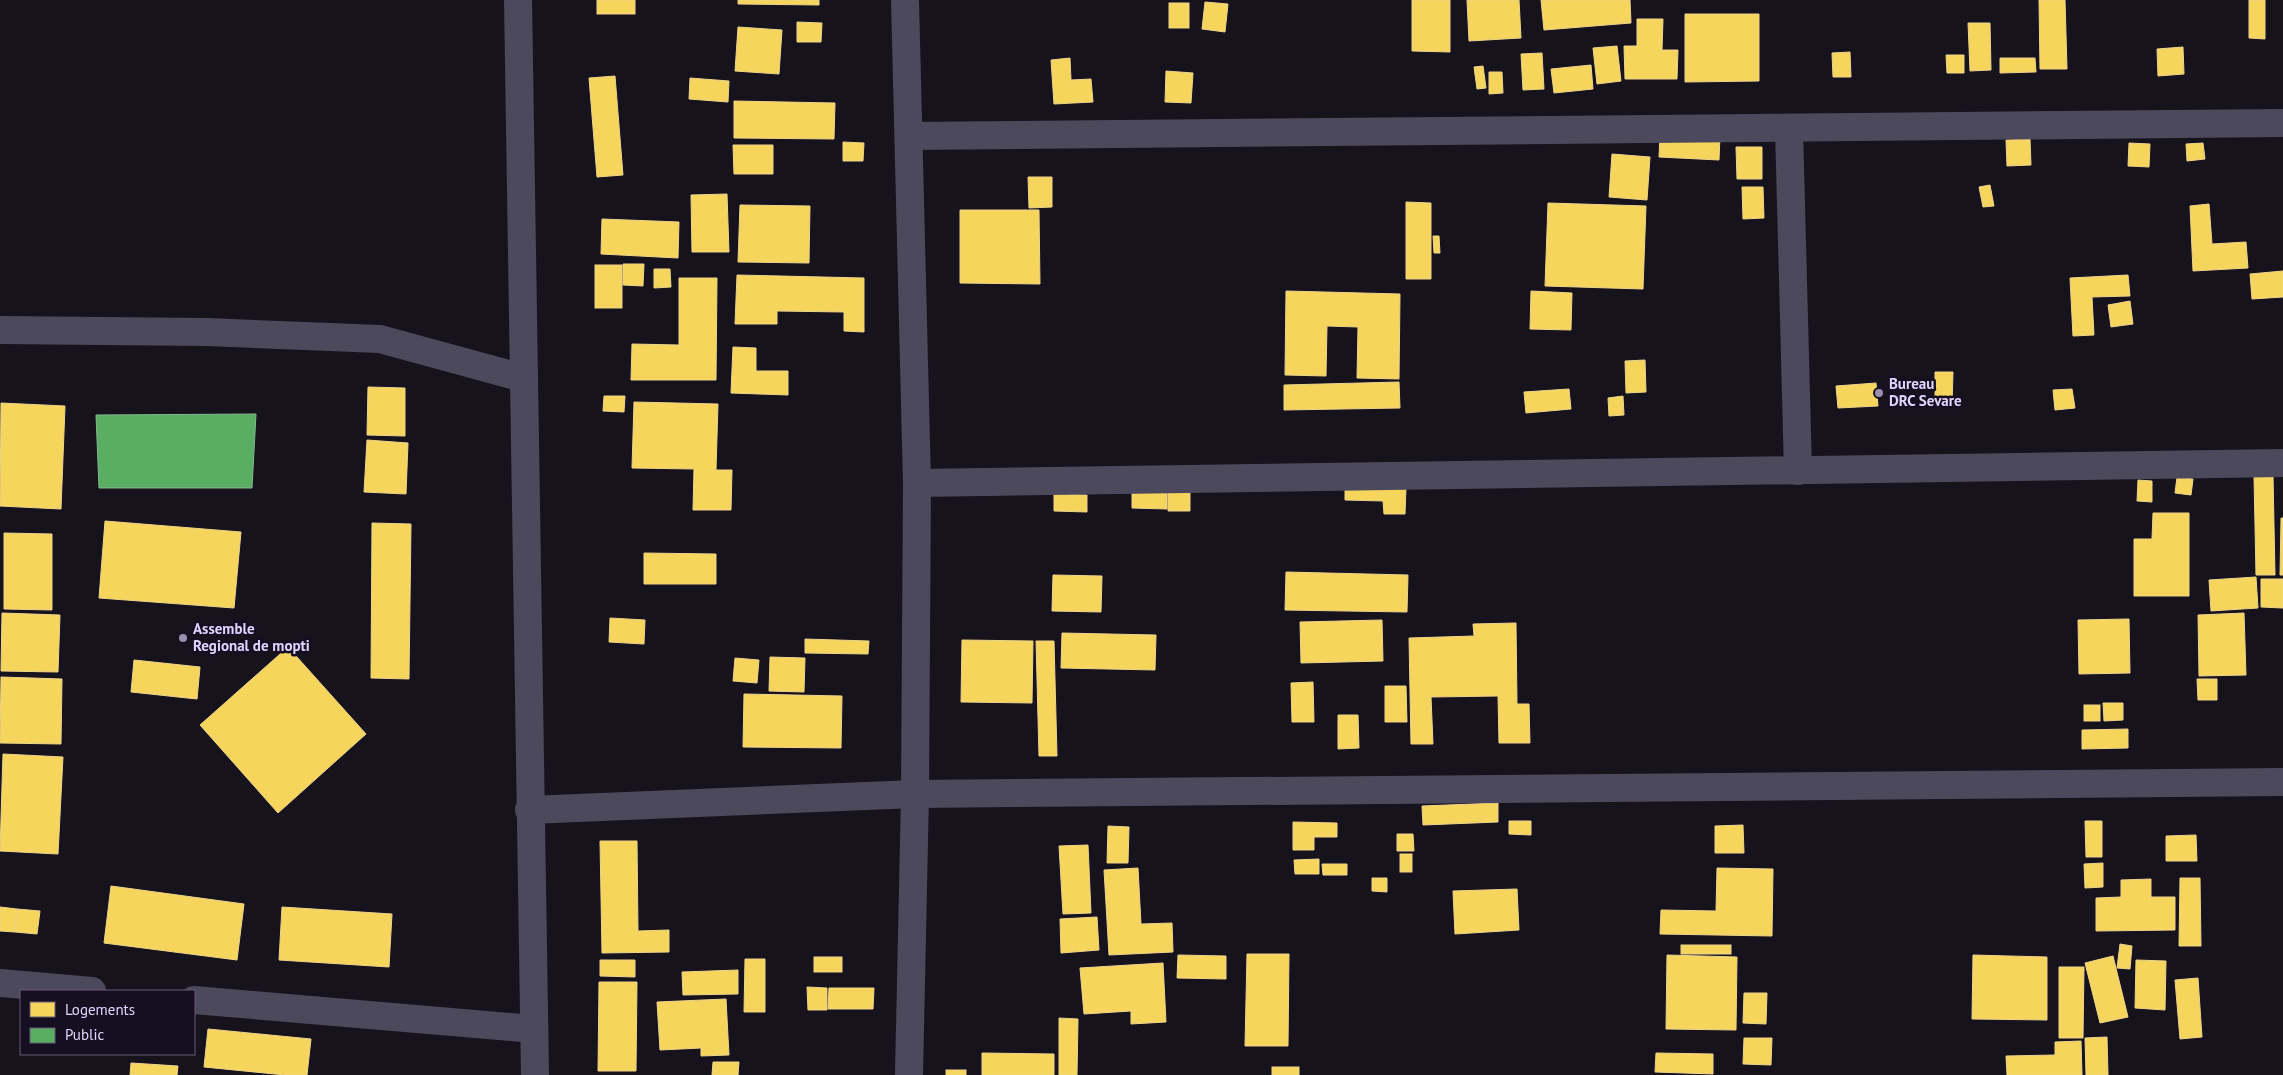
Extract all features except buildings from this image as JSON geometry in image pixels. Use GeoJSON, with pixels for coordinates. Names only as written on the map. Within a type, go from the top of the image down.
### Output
{"type":"FeatureCollection","features":[{"type":"Feature","properties":{"kind":"street"},"geometry":{"type":"LineString","coordinates":[[518,0],[529,810],[535,1075]]}},
{"type":"Feature","properties":{"kind":"street"},"geometry":{"type":"LineString","coordinates":[[905,0],[917,483],[915,794],[909,1075]]}},
{"type":"Feature","properties":{"kind":"street"},"geometry":{"type":"LineString","coordinates":[[909,136],[2283,123]]}},
{"type":"Feature","properties":{"kind":"street"},"geometry":{"type":"LineString","coordinates":[[1789,128],[1798,470]]}},
{"type":"Feature","properties":{"kind":"street"},"geometry":{"type":"LineString","coordinates":[[0,330],[207,332],[380,339],[523,378]]}},
{"type":"Feature","properties":{"kind":"street"},"geometry":{"type":"LineString","coordinates":[[917,483],[2283,463]]}},
{"type":"Feature","properties":{"kind":"street"},"geometry":{"type":"LineString","coordinates":[[529,810],[915,794],[2283,782]]}},
{"type":"Feature","properties":{"kind":"street"},"geometry":{"type":"LineString","coordinates":[[0,983],[80,990]]}},
{"type":"Feature","properties":{"kind":"street"},"geometry":{"type":"LineString","coordinates":[[195,1000],[534,1029]]}},
{"type":"Feature","properties":{"kind":"place","name":"Bureau DRC Sevare"},"geometry":{"type":"Point","coordinates":[1879,393]}},
{"type":"Feature","properties":{"kind":"place","name":"Assemble Regional de mopti"},"geometry":{"type":"Point","coordinates":[183,638]}}]}
